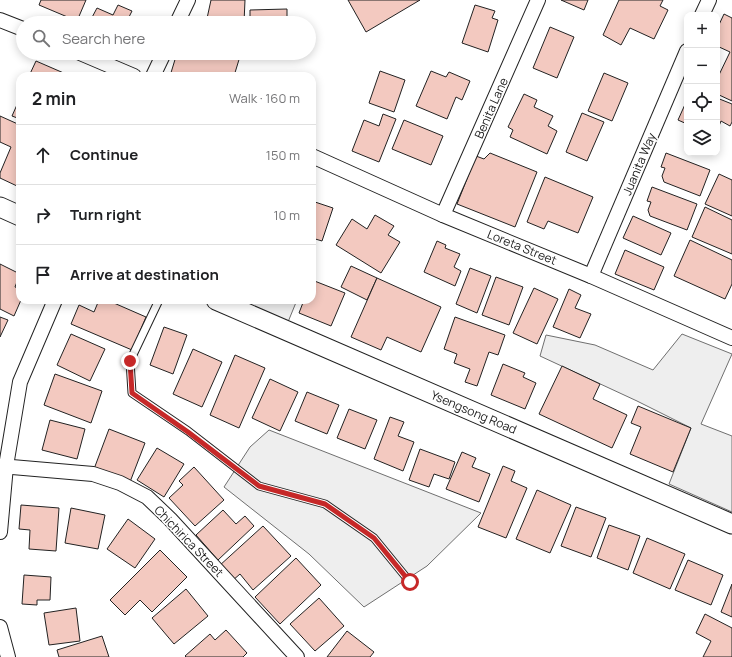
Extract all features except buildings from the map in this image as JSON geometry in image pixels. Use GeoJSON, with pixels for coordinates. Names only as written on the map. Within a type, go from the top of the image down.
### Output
{"type":"FeatureCollection","features":[{"type":"Feature","properties":{"kind":"main road"},"geometry":{"type":"LineString","coordinates":[[0,207],[16,214]]}},
{"type":"Feature","properties":{"kind":"main road","name":"Ysengsong Road"},"geometry":{"type":"LineString","coordinates":[[225,304],[732,524]]}},
{"type":"Feature","properties":{"kind":"street"},"geometry":{"type":"LineString","coordinates":[[180,16],[188,0]]}},
{"type":"Feature","properties":{"kind":"street","name":"Benita Lane"},"geometry":{"type":"LineString","coordinates":[[443,215],[538,0]]}},
{"type":"Feature","properties":{"kind":"street"},"geometry":{"type":"LineString","coordinates":[[703,12],[709,0]]}},
{"type":"Feature","properties":{"kind":"street"},"geometry":{"type":"LineString","coordinates":[[0,20],[16,26]]}},
{"type":"Feature","properties":{"kind":"street","name":"Juanita Way"},"geometry":{"type":"LineString","coordinates":[[591,276],[684,58]]}},
{"type":"Feature","properties":{"kind":"street"},"geometry":{"type":"LineString","coordinates":[[96,60],[125,72]]}},
{"type":"Feature","properties":{"kind":"street"},"geometry":{"type":"LineString","coordinates":[[155,72],[161,60]]}},
{"type":"Feature","properties":{"kind":"street","name":"Loreta Street"},"geometry":{"type":"LineString","coordinates":[[316,158],[443,215],[591,276],[732,338]]}},
{"type":"Feature","properties":{"kind":"street"},"geometry":{"type":"LineString","coordinates":[[0,532],[3,466],[20,382],[53,304]]}},
{"type":"Feature","properties":{"kind":"street","name":"Chichirica Street"},"geometry":{"type":"LineString","coordinates":[[3,466],[93,474],[120,483],[146,497],[170,519],[290,655]]}},
{"type":"Feature","properties":{"kind":"street"},"geometry":{"type":"LineString","coordinates":[[0,627],[8,657]]}},
{"type":"Feature","properties":{"kind":"lane"},"geometry":{"type":"LineString","coordinates":[[158,304],[130,361],[132,393],[188,432],[259,486],[325,504],[374,538],[410,582]]}},
{"type":"Feature","properties":{"kind":"shaded area"},"geometry":{"type":"Polygon","coordinates":[[[243,304],[295,304],[288,322],[243,304]]]}},
{"type":"Feature","properties":{"kind":"shaded area"},"geometry":{"type":"Polygon","coordinates":[[[682,334],[732,354],[701,424],[732,436],[732,512],[669,484],[691,428],[540,356],[546,335],[595,345],[653,370],[682,334]]]}},
{"type":"Feature","properties":{"kind":"shaded area"},"geometry":{"type":"Polygon","coordinates":[[[269,430],[481,513],[427,566],[364,607],[309,554],[224,487],[250,447],[269,430]]]}},
{"type":"Feature","properties":{"kind":"route"},"geometry":{"type":"LineString","coordinates":[[130,361],[132,393],[188,432],[259,486],[325,504],[374,538],[410,582]]}}]}
